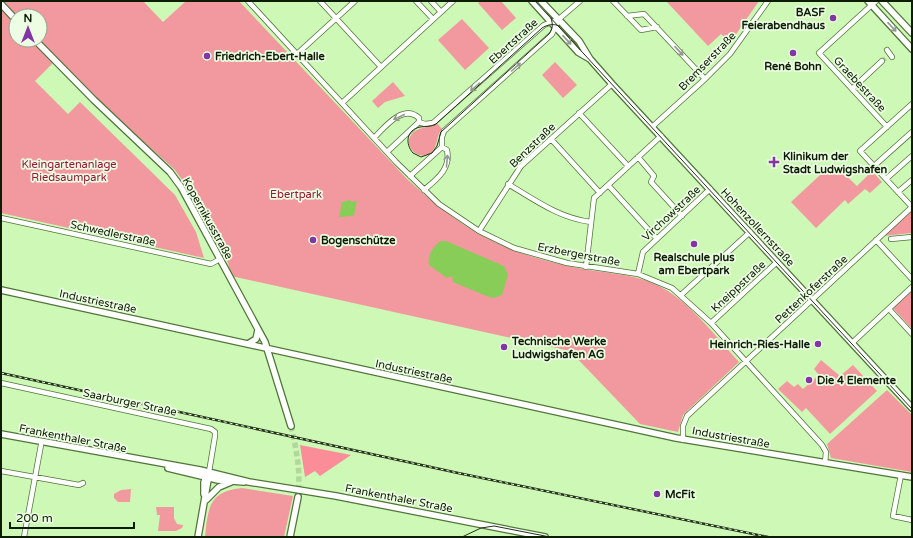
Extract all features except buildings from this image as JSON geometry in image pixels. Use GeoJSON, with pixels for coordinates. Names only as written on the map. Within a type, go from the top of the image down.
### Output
{"type":"FeatureCollection","features":[{"type":"Feature","properties":{"kind":"street","name":"Erzbergerstraße"},"geometry":{"type":"LineString","coordinates":[[248,1],[410,176],[454,215],[479,231],[520,250],[549,259],[586,267],[638,274],[672,288],[681,295],[711,323],[822,445],[826,452],[825,463]]}},
{"type":"Feature","properties":{"kind":"street"},"geometry":{"type":"LineString","coordinates":[[320,1],[381,67]]}},
{"type":"Feature","properties":{"kind":"street"},"geometry":{"type":"LineString","coordinates":[[297,54],[355,1]]}},
{"type":"Feature","properties":{"kind":"street"},"geometry":{"type":"LineString","coordinates":[[416,1],[433,19]]}},
{"type":"Feature","properties":{"kind":"street"},"geometry":{"type":"LineString","coordinates":[[431,1],[441,12]]}},
{"type":"Feature","properties":{"kind":"street"},"geometry":{"type":"LineString","coordinates":[[342,103],[454,1]]}},
{"type":"Feature","properties":{"kind":"street","name":"Hohenzollernstraße"},"geometry":{"type":"LineString","coordinates":[[532,1],[549,22],[578,52],[590,59]]}},
{"type":"Feature","properties":{"kind":"street","name":"Hohenzollernstraße"},"geometry":{"type":"LineString","coordinates":[[541,1],[579,41],[590,59],[612,84],[912,408]]}},
{"type":"Feature","properties":{"kind":"street"},"geometry":{"type":"LineString","coordinates":[[559,19],[580,1]]}},
{"type":"Feature","properties":{"kind":"street"},"geometry":{"type":"LineString","coordinates":[[613,1],[640,30],[657,27]]}},
{"type":"Feature","properties":{"kind":"street","name":"Bremserstraße"},"geometry":{"type":"LineString","coordinates":[[652,127],[705,79],[734,49],[768,1]]}},
{"type":"Feature","properties":{"kind":"street"},"geometry":{"type":"LineString","coordinates":[[882,1],[912,34]]}},
{"type":"Feature","properties":{"kind":"street"},"geometry":{"type":"LineString","coordinates":[[872,2],[912,49]]}},
{"type":"Feature","properties":{"kind":"street","name":"Graebestraße"},"geometry":{"type":"LineString","coordinates":[[872,2],[819,53],[887,127]]}},
{"type":"Feature","properties":{"kind":"street"},"geometry":{"type":"LineString","coordinates":[[1,4],[8,11]]}},
{"type":"Feature","properties":{"kind":"street"},"geometry":{"type":"LineString","coordinates":[[627,16],[644,14],[705,79]]}},
{"type":"Feature","properties":{"kind":"street","name":"Ebertstraße"},"geometry":{"type":"LineString","coordinates":[[419,122],[429,124],[437,120],[549,22],[559,19]]}},
{"type":"Feature","properties":{"kind":"street","name":"Ebertstraße"},"geometry":{"type":"LineString","coordinates":[[442,147],[442,137],[444,131],[556,29],[559,19]]}},
{"type":"Feature","properties":{"kind":"street","name":"Kopernikusstraße"},"geometry":{"type":"LineString","coordinates":[[43,48],[94,100],[170,172],[181,187],[267,349],[291,426]]}},
{"type":"Feature","properties":{"kind":"street"},"geometry":{"type":"LineString","coordinates":[[852,89],[882,61]]}},
{"type":"Feature","properties":{"kind":"street","name":"Benzstraße"},"geometry":{"type":"LineString","coordinates":[[479,231],[521,166],[612,84]]}},
{"type":"Feature","properties":{"kind":"street"},"geometry":{"type":"LineString","coordinates":[[912,104],[860,151],[912,207]]}},
{"type":"Feature","properties":{"kind":"street"},"geometry":{"type":"LineString","coordinates":[[579,113],[628,166]]}},
{"type":"Feature","properties":{"kind":"street"},"geometry":{"type":"LineString","coordinates":[[374,138],[395,118],[402,114],[417,116],[419,122],[387,152]]}},
{"type":"Feature","properties":{"kind":"street"},"geometry":{"type":"LineString","coordinates":[[874,166],[912,132]]}},
{"type":"Feature","properties":{"kind":"street"},"geometry":{"type":"LineString","coordinates":[[586,267],[594,198],[661,136]]}},
{"type":"Feature","properties":{"kind":"street"},"geometry":{"type":"LineString","coordinates":[[551,138],[600,193]]}},
{"type":"Feature","properties":{"kind":"street"},"geometry":{"type":"LineString","coordinates":[[410,176],[442,147],[447,150],[447,166],[444,172],[424,190]]}},
{"type":"Feature","properties":{"kind":"street"},"geometry":{"type":"LineString","coordinates":[[886,179],[912,156]]}},
{"type":"Feature","properties":{"kind":"street"},"geometry":{"type":"LineString","coordinates":[[638,157],[654,176],[651,182],[682,216]]}},
{"type":"Feature","properties":{"kind":"street"},"geometry":{"type":"LineString","coordinates":[[898,192],[912,180]]}},
{"type":"Feature","properties":{"kind":"street"},"geometry":{"type":"LineString","coordinates":[[508,184],[562,215],[574,220],[591,222]]}},
{"type":"Feature","properties":{"kind":"street"},"geometry":{"type":"LineString","coordinates":[[608,185],[657,239]]}},
{"type":"Feature","properties":{"kind":"street","name":"Virchowstraße"},"geometry":{"type":"LineString","coordinates":[[638,274],[643,252],[710,189]]}},
{"type":"Feature","properties":{"kind":"street","name":"Pettenkoferstraße"},"geometry":{"type":"LineString","coordinates":[[683,440],[683,426],[687,416],[912,207]]}},
{"type":"Feature","properties":{"kind":"street","name":"Schwedlerstraße"},"geometry":{"type":"LineString","coordinates":[[1,218],[211,264],[220,259]]}},
{"type":"Feature","properties":{"kind":"street"},"geometry":{"type":"LineString","coordinates":[[681,295],[750,232]]}},
{"type":"Feature","properties":{"kind":"street"},"geometry":{"type":"LineString","coordinates":[[891,239],[912,237]]}},
{"type":"Feature","properties":{"kind":"street"},"geometry":{"type":"LineString","coordinates":[[876,240],[912,279]]}},
{"type":"Feature","properties":{"kind":"street","name":"Kneippstraße"},"geometry":{"type":"LineString","coordinates":[[711,323],[777,262]]}},
{"type":"Feature","properties":{"kind":"street"},"geometry":{"type":"LineString","coordinates":[[852,343],[912,287]]}},
{"type":"Feature","properties":{"kind":"street","name":"Industriestraße"},"geometry":{"type":"LineString","coordinates":[[1,290],[683,440],[912,477]]}},
{"type":"Feature","properties":{"kind":"street"},"geometry":{"type":"LineString","coordinates":[[889,309],[912,334]]}},
{"type":"Feature","properties":{"kind":"street"},"geometry":{"type":"LineString","coordinates":[[248,344],[256,339],[258,330]]}},
{"type":"Feature","properties":{"kind":"street","name":"Saarburger Straße"},"geometry":{"type":"LineString","coordinates":[[1,382],[212,429],[215,432],[215,436],[208,476]]}},
{"type":"Feature","properties":{"kind":"street","name":"Frankenthaler Straße"},"geometry":{"type":"LineString","coordinates":[[1,434],[140,461],[232,482],[249,482]]}},
{"type":"Feature","properties":{"kind":"street"},"geometry":{"type":"LineString","coordinates":[[24,537],[41,445]]}},
{"type":"Feature","properties":{"kind":"street"},"geometry":{"type":"LineString","coordinates":[[1,471],[79,485],[83,483]]}},
{"type":"Feature","properties":{"kind":"street"},"geometry":{"type":"LineString","coordinates":[[901,475],[893,516],[912,520]]}},
{"type":"Feature","properties":{"kind":"street"},"geometry":{"type":"LineString","coordinates":[[198,537],[208,476]]}},
{"type":"Feature","properties":{"kind":"street","name":"Frankenthaler Straße"},"geometry":{"type":"LineString","coordinates":[[208,476],[336,496],[545,537]]}},
{"type":"Feature","properties":{"kind":"street"},"geometry":{"type":"LineString","coordinates":[[204,502],[219,487],[232,482]]}},
{"type":"Feature","properties":{"kind":"street"},"geometry":{"type":"LineString","coordinates":[[290,537],[298,497]]}},
{"type":"Feature","properties":{"kind":"green space","name":"Ebertpark"},"geometry":{"type":"Polygon","coordinates":[[[1,1],[143,1],[163,22],[186,1],[239,1],[407,179],[427,197],[464,225],[503,246],[524,254],[573,267],[625,275],[655,284],[678,298],[700,318],[739,362],[683,415],[678,432],[640,424],[570,351],[231,276],[228,263],[186,185],[174,169],[89,93],[45,48],[48,48],[48,8],[8,8],[1,1]]]}},
{"type":"Feature","properties":{"kind":"green space"},"geometry":{"type":"Polygon","coordinates":[[[481,1],[501,1],[516,18],[502,30],[478,3],[481,1]]]}},
{"type":"Feature","properties":{"kind":"green space"},"geometry":{"type":"Polygon","coordinates":[[[666,1],[759,1],[730,43],[721,34],[708,46],[666,1]]]}},
{"type":"Feature","properties":{"kind":"green space","name":"Kleingartenanlage Riedsaumpark"},"geometry":{"type":"Polygon","coordinates":[[[1,6],[8,13],[8,48],[41,48],[54,62],[35,81],[68,114],[80,102],[175,195],[196,232],[204,258],[1,213],[1,6]]]}},
{"type":"Feature","properties":{"kind":"green space"},"geometry":{"type":"Polygon","coordinates":[[[462,19],[489,48],[465,70],[438,40],[462,19]]]}},
{"type":"Feature","properties":{"kind":"green space"},"geometry":{"type":"Polygon","coordinates":[[[555,62],[577,85],[563,98],[542,75],[555,62]]]}},
{"type":"Feature","properties":{"kind":"green space"},"geometry":{"type":"Polygon","coordinates":[[[393,82],[405,96],[385,102],[378,108],[372,101],[393,82]]]}},
{"type":"Feature","properties":{"kind":"green space"},"geometry":{"type":"Polygon","coordinates":[[[437,123],[442,129],[432,152],[428,155],[418,155],[411,148],[409,139],[417,130],[437,123]]]}},
{"type":"Feature","properties":{"kind":"green space"},"geometry":{"type":"Polygon","coordinates":[[[833,163],[857,186],[872,171],[882,182],[870,193],[865,189],[848,204],[845,200],[816,228],[791,202],[833,163]]]}},
{"type":"Feature","properties":{"kind":"green space"},"geometry":{"type":"Polygon","coordinates":[[[911,210],[912,233],[883,236],[911,210]]]}},
{"type":"Feature","properties":{"kind":"green space"},"geometry":{"type":"Polygon","coordinates":[[[912,289],[912,329],[892,307],[912,289]]]}},
{"type":"Feature","properties":{"kind":"green space"},"geometry":{"type":"Polygon","coordinates":[[[821,360],[840,376],[853,365],[877,391],[830,434],[806,408],[802,412],[778,389],[787,381],[794,387],[798,384],[803,389],[819,375],[814,369],[821,360]]]}},
{"type":"Feature","properties":{"kind":"green space"},"geometry":{"type":"Polygon","coordinates":[[[887,390],[912,415],[912,472],[831,458],[827,444],[887,390]]]}},
{"type":"Feature","properties":{"kind":"green space"},"geometry":{"type":"Polygon","coordinates":[[[242,488],[293,496],[284,537],[205,537],[207,518],[212,503],[223,493],[242,488]]]}},
{"type":"Feature","properties":{"kind":"green space"},"geometry":{"type":"Polygon","coordinates":[[[131,489],[130,502],[118,502],[114,498],[114,494],[121,490],[131,489]]]}},
{"type":"Feature","properties":{"kind":"green space"},"geometry":{"type":"Polygon","coordinates":[[[156,507],[174,507],[174,518],[177,524],[183,525],[182,528],[176,531],[158,531],[160,515],[157,515],[156,507]]]}},
{"type":"Feature","properties":{"kind":"shaded area"},"geometry":{"type":"Polygon","coordinates":[[[350,200],[352,202],[357,201],[354,216],[339,217],[342,202],[350,200]]]}},
{"type":"Feature","properties":{"kind":"shaded area"},"geometry":{"type":"Polygon","coordinates":[[[441,241],[446,241],[504,266],[508,275],[502,295],[494,298],[489,297],[453,282],[452,276],[447,278],[429,265],[431,252],[441,241]]]}},
{"type":"Feature","properties":{"kind":"shaded area"},"geometry":{"type":"Polygon","coordinates":[[[300,445],[351,455],[320,476],[315,471],[305,477],[300,445]]]}},
{"type":"Feature","properties":{"kind":"tunnel"},"geometry":{"type":"LineString","coordinates":[[882,61],[887,57]]}},
{"type":"Feature","properties":{"kind":"tunnel"},"geometry":{"type":"LineString","coordinates":[[291,426],[298,468],[298,494]]}},
{"type":"Feature","properties":{"kind":"tram line"},"geometry":{"type":"LineString","coordinates":[[535,1],[912,409]]}},
{"type":"Feature","properties":{"kind":"tram line"},"geometry":{"type":"LineString","coordinates":[[551,18],[552,22],[552,24],[552,26],[549,34],[441,132],[437,146],[432,153],[421,157],[413,153],[408,142],[408,138],[412,131],[420,127],[436,124],[542,28],[550,25],[552,25],[555,25],[559,26]]}},
{"type":"Feature","properties":{"kind":"tram line"},"geometry":{"type":"LineString","coordinates":[[462,537],[481,528],[494,526],[550,537]]}},
{"type":"Feature","properties":{"kind":"railway"},"geometry":{"type":"LineString","coordinates":[[1,373],[458,473],[768,537]]}},
{"type":"Feature","properties":{"kind":"place","name":"BASF Feierabendhaus"},"geometry":{"type":"Point","coordinates":[833,18]}},
{"type":"Feature","properties":{"kind":"place","name":"René Bohn"},"geometry":{"type":"Point","coordinates":[793,53]}},
{"type":"Feature","properties":{"kind":"place","name":"Friedrich-Ebert-Halle"},"geometry":{"type":"Point","coordinates":[207,56]}},
{"type":"Feature","properties":{"kind":"place","name":"Klinikum der Stadt Ludwigshafen"},"geometry":{"type":"Point","coordinates":[774,162]}},
{"type":"Feature","properties":{"kind":"place","name":"Bogenschütze"},"geometry":{"type":"Point","coordinates":[313,240]}},
{"type":"Feature","properties":{"kind":"place","name":"Realschule plus am Ebertpark"},"geometry":{"type":"Point","coordinates":[694,244]}},
{"type":"Feature","properties":{"kind":"place","name":"Heinrich-Ries-Halle"},"geometry":{"type":"Point","coordinates":[818,344]}},
{"type":"Feature","properties":{"kind":"place","name":"Technische Werke Ludwigshafen AG"},"geometry":{"type":"Point","coordinates":[504,347]}},
{"type":"Feature","properties":{"kind":"place","name":"Die 4 Elemente"},"geometry":{"type":"Point","coordinates":[809,380]}},
{"type":"Feature","properties":{"kind":"place","name":"McFit"},"geometry":{"type":"Point","coordinates":[657,494]}}]}
